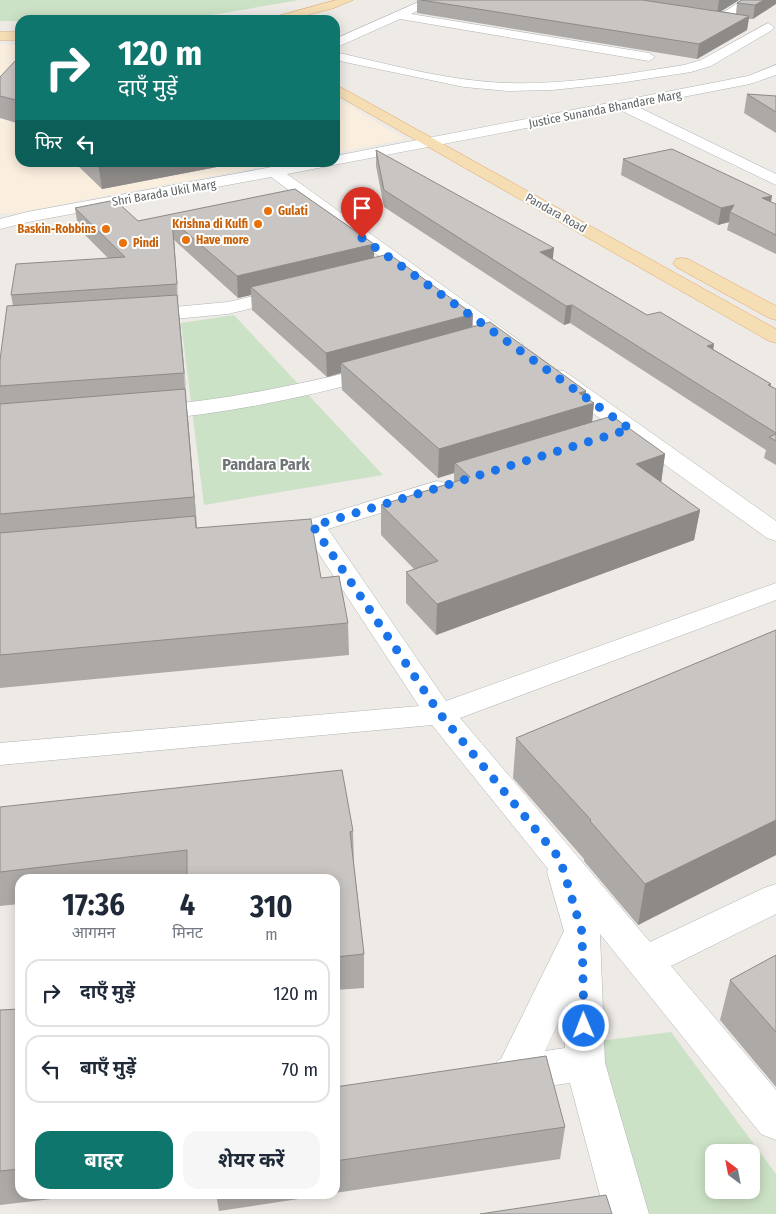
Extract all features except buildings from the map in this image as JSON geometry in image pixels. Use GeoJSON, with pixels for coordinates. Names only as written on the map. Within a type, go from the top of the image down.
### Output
{"type":"FeatureCollection","features":[{"type":"Feature","properties":{"kind":"main road"},"geometry":{"type":"LineString","coordinates":[[295,15],[347,0]]}},
{"type":"Feature","properties":{"kind":"main road"},"geometry":{"type":"LineString","coordinates":[[320,15],[330,6]]}},
{"type":"Feature","properties":{"kind":"main road"},"geometry":{"type":"LineString","coordinates":[[0,36],[15,36]]}},
{"type":"Feature","properties":{"kind":"main road"},"geometry":{"type":"LineString","coordinates":[[340,74],[383,97]]}},
{"type":"Feature","properties":{"kind":"main road","name":"Pandara Road"},"geometry":{"type":"LineString","coordinates":[[340,91],[776,338]]}},
{"type":"Feature","properties":{"kind":"main road"},"geometry":{"type":"LineString","coordinates":[[431,123],[479,150]]}},
{"type":"Feature","properties":{"kind":"main road"},"geometry":{"type":"LineString","coordinates":[[667,254],[776,314]]}},
{"type":"Feature","properties":{"kind":"street"},"geometry":{"type":"LineString","coordinates":[[340,42],[432,0]]}},
{"type":"Feature","properties":{"kind":"street"},"geometry":{"type":"LineString","coordinates":[[735,22],[714,19],[750,0]]}},
{"type":"Feature","properties":{"kind":"street"},"geometry":{"type":"LineString","coordinates":[[396,15],[649,57]]}},
{"type":"Feature","properties":{"kind":"street"},"geometry":{"type":"LineString","coordinates":[[340,57],[454,81],[507,86],[562,85],[668,72],[706,63],[768,27],[752,25]]}},
{"type":"Feature","properties":{"kind":"street","name":"Justice Sunanda Bhandare Marg"},"geometry":{"type":"LineString","coordinates":[[431,142],[750,80],[766,75],[776,69]]}},
{"type":"Feature","properties":{"kind":"street"},"geometry":{"type":"LineString","coordinates":[[624,106],[776,180]]}},
{"type":"Feature","properties":{"kind":"street"},"geometry":{"type":"LineString","coordinates":[[340,160],[431,142]]}},
{"type":"Feature","properties":{"kind":"street","name":"Shri Barada Ukil Marg"},"geometry":{"type":"LineString","coordinates":[[0,224],[27,217],[304,167]]}},
{"type":"Feature","properties":{"kind":"street"},"geometry":{"type":"LineString","coordinates":[[275,173],[392,268],[501,337],[776,533]]}},
{"type":"Feature","properties":{"kind":"street"},"geometry":{"type":"LineString","coordinates":[[123,318],[228,308],[305,290]]}},
{"type":"Feature","properties":{"kind":"street"},"geometry":{"type":"LineString","coordinates":[[474,345],[501,337]]}},
{"type":"Feature","properties":{"kind":"street"},"geometry":{"type":"LineString","coordinates":[[128,415],[177,411],[274,396],[326,386],[391,368]]}},
{"type":"Feature","properties":{"kind":"street"},"geometry":{"type":"LineString","coordinates":[[602,437],[630,429]]}},
{"type":"Feature","properties":{"kind":"street"},"geometry":{"type":"LineString","coordinates":[[274,529],[313,526],[462,480]]}},
{"type":"Feature","properties":{"kind":"street"},"geometry":{"type":"LineString","coordinates":[[313,526],[440,714],[776,1121]]}},
{"type":"Feature","properties":{"kind":"street"},"geometry":{"type":"LineString","coordinates":[[0,754],[440,714],[776,591]]}},
{"type":"Feature","properties":{"kind":"street"},"geometry":{"type":"LineString","coordinates":[[560,859],[582,932],[585,1063],[627,1214]]}},
{"type":"Feature","properties":{"kind":"street"},"geometry":{"type":"LineString","coordinates":[[645,962],[776,898]]}},
{"type":"Feature","properties":{"kind":"street"},"geometry":{"type":"LineString","coordinates":[[515,1072],[582,932]]}},
{"type":"Feature","properties":{"kind":"street"},"geometry":{"type":"LineString","coordinates":[[477,1078],[585,1063]]}},
{"type":"Feature","properties":{"kind":"shaded area"},"geometry":{"type":"Polygon","coordinates":[[[0,44],[15,45],[15,167],[261,167],[15,213],[0,213],[0,44]]]}},
{"type":"Feature","properties":{"kind":"shaded area"},"geometry":{"type":"Polygon","coordinates":[[[340,100],[405,139],[340,152],[340,100]]]}},
{"type":"Feature","properties":{"kind":"green space"},"geometry":{"type":"Polygon","coordinates":[[[0,0],[299,0],[212,15],[15,15],[15,21],[0,21],[0,0]]]}},
{"type":"Feature","properties":{"kind":"green space"},"geometry":{"type":"Polygon","coordinates":[[[234,315],[383,475],[204,505],[181,323],[234,315]]]}},
{"type":"Feature","properties":{"kind":"green space"},"geometry":{"type":"Polygon","coordinates":[[[671,1032],[754,1144],[705,1144],[705,1199],[760,1199],[760,1152],[776,1174],[776,1214],[644,1214],[599,1041],[671,1032]]]}},
{"type":"Feature","properties":{"kind":"place","name":"Gulati"},"geometry":{"type":"Point","coordinates":[268,211]}},
{"type":"Feature","properties":{"kind":"place","name":"Krishna di Kulfi"},"geometry":{"type":"Point","coordinates":[258,224]}},
{"type":"Feature","properties":{"kind":"place","name":"Baskin-Robbins"},"geometry":{"type":"Point","coordinates":[106,229]}},
{"type":"Feature","properties":{"kind":"place","name":"Have more"},"geometry":{"type":"Point","coordinates":[186,240]}},
{"type":"Feature","properties":{"kind":"place","name":"Pindi"},"geometry":{"type":"Point","coordinates":[123,243]}},
{"type":"Feature","properties":{"kind":"district","name":"Pandara Park"},"geometry":{"type":"Point","coordinates":[266,464]}},
{"type":"Feature","properties":{"kind":"route"},"geometry":{"type":"LineString","coordinates":[[362,238],[630,429],[313,526],[440,714],[560,859],[582,932],[584,1026]]}}]}
